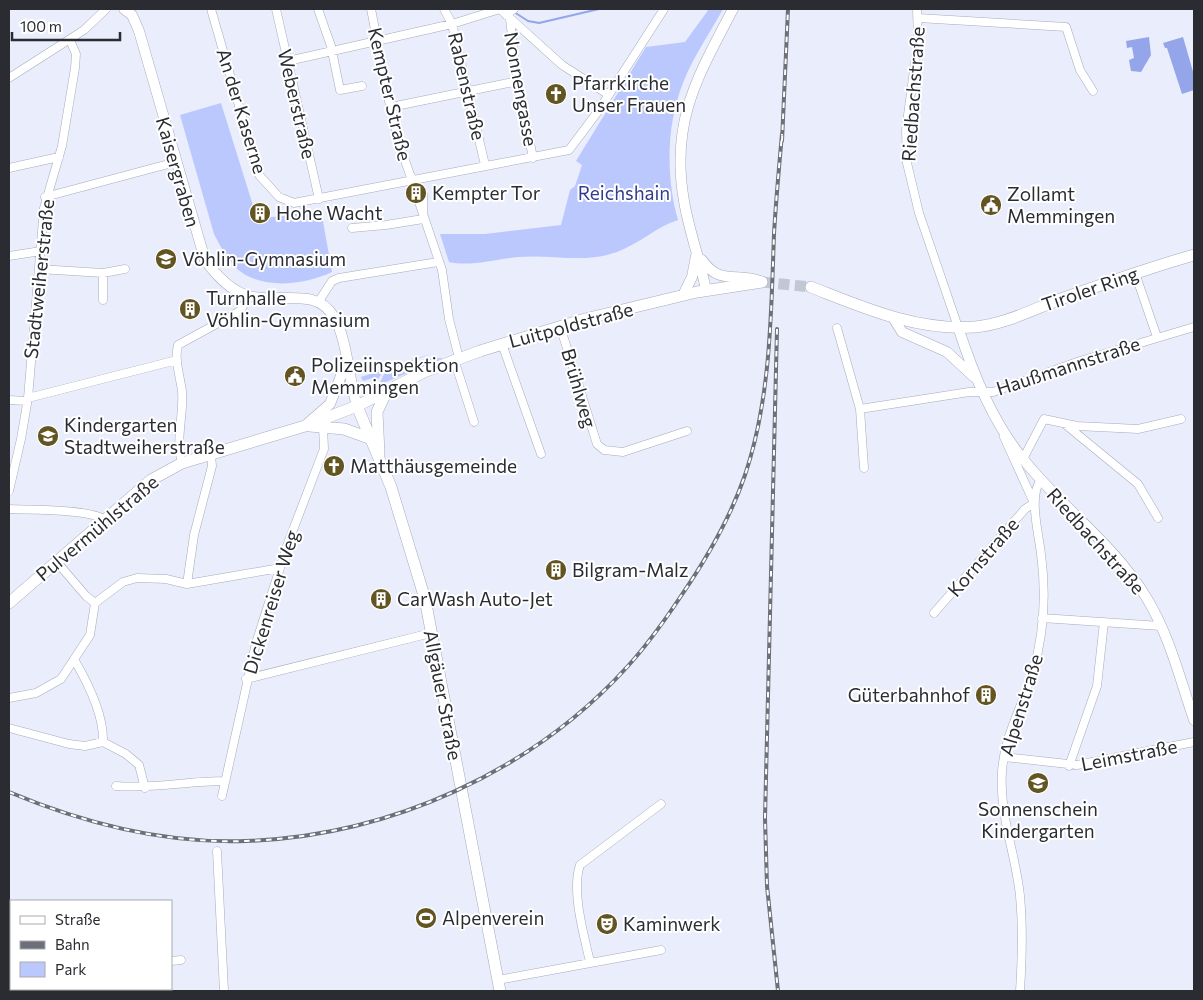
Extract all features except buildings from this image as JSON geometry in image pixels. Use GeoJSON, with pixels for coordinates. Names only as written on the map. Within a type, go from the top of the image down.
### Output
{"type":"FeatureCollection","features":[{"type":"Feature","properties":{"kind":"main road","name":"Tiroler Ring"},"geometry":{"type":"LineString","coordinates":[[894,319],[916,324],[958,327],[987,325],[1135,273],[1194,255]]}},
{"type":"Feature","properties":{"kind":"main road","name":"Luitpoldstraße"},"geometry":{"type":"LineString","coordinates":[[305,426],[357,406],[416,376],[457,358],[560,326],[706,290],[762,282]]}},
{"type":"Feature","properties":{"kind":"main road"},"geometry":{"type":"LineString","coordinates":[[811,287],[894,319]]}},
{"type":"Feature","properties":{"kind":"main road"},"geometry":{"type":"LineString","coordinates":[[673,298],[685,291]]}},
{"type":"Feature","properties":{"kind":"main road"},"geometry":{"type":"LineString","coordinates":[[379,458],[378,412],[387,392]]}},
{"type":"Feature","properties":{"kind":"main road","name":"Allgäuer Straße"},"geometry":{"type":"LineString","coordinates":[[357,406],[400,515],[424,599],[499,985]]}},
{"type":"Feature","properties":{"kind":"main road"},"geometry":{"type":"LineString","coordinates":[[305,426],[344,429],[369,438]]}},
{"type":"Feature","properties":{"kind":"main road","name":"Pulvermühlstraße"},"geometry":{"type":"LineString","coordinates":[[9,602],[150,480],[182,464],[305,426]]}},
{"type":"Feature","properties":{"kind":"street"},"geometry":{"type":"LineString","coordinates":[[9,78],[70,40],[95,21],[106,9]]}},
{"type":"Feature","properties":{"kind":"street","name":"Kaisergraben"},"geometry":{"type":"LineString","coordinates":[[124,9],[132,15],[139,31],[205,260],[225,282],[249,296],[268,300],[300,298],[319,302]]}},
{"type":"Feature","properties":{"kind":"street","name":"An der Kaserne"},"geometry":{"type":"LineString","coordinates":[[211,9],[259,175],[283,200],[294,203],[569,150],[609,96],[664,9]]}},
{"type":"Feature","properties":{"kind":"street","name":"Weberstraße"},"geometry":{"type":"LineString","coordinates":[[276,9],[319,199]]}},
{"type":"Feature","properties":{"kind":"street"},"geometry":{"type":"LineString","coordinates":[[318,9],[331,51],[340,90],[362,86]]}},
{"type":"Feature","properties":{"kind":"street","name":"Kempter Straße"},"geometry":{"type":"LineString","coordinates":[[370,9],[406,166],[420,192],[423,218],[447,294],[457,358],[474,422]]}},
{"type":"Feature","properties":{"kind":"street","name":"Rabenstraße"},"geometry":{"type":"LineString","coordinates":[[444,9],[452,24],[485,166]]}},
{"type":"Feature","properties":{"kind":"street"},"geometry":{"type":"LineString","coordinates":[[706,290],[682,191],[682,134],[688,101],[693,86],[733,9]]}},
{"type":"Feature","properties":{"kind":"street","name":"Riedbachstraße"},"geometry":{"type":"LineString","coordinates":[[917,9],[916,57],[906,130],[906,163],[919,213],[965,348],[978,381],[1002,429],[1023,459],[1128,571],[1146,596],[1161,626],[1194,720]]}},
{"type":"Feature","properties":{"kind":"street"},"geometry":{"type":"LineString","coordinates":[[288,61],[506,12],[562,65],[609,96]]}},
{"type":"Feature","properties":{"kind":"street","name":"Nonnengasse"},"geometry":{"type":"LineString","coordinates":[[506,12],[533,158]]}},
{"type":"Feature","properties":{"kind":"street"},"geometry":{"type":"LineString","coordinates":[[918,18],[1066,27],[1080,70],[1093,91]]}},
{"type":"Feature","properties":{"kind":"street","name":"Stadtweiherstraße"},"geometry":{"type":"LineString","coordinates":[[9,492],[20,448],[27,400],[45,197],[59,158],[76,59],[70,40]]}},
{"type":"Feature","properties":{"kind":"street"},"geometry":{"type":"LineString","coordinates":[[391,107],[518,81]]}},
{"type":"Feature","properties":{"kind":"street"},"geometry":{"type":"LineString","coordinates":[[9,168],[59,158]]}},
{"type":"Feature","properties":{"kind":"street"},"geometry":{"type":"LineString","coordinates":[[45,197],[176,162]]}},
{"type":"Feature","properties":{"kind":"street"},"geometry":{"type":"LineString","coordinates":[[352,228],[386,225],[423,218]]}},
{"type":"Feature","properties":{"kind":"street"},"geometry":{"type":"LineString","coordinates":[[9,256],[41,250]]}},
{"type":"Feature","properties":{"kind":"street"},"geometry":{"type":"LineString","coordinates":[[697,253],[709,270],[716,274],[762,282]]}},
{"type":"Feature","properties":{"kind":"street"},"geometry":{"type":"LineString","coordinates":[[685,291],[692,277],[697,253]]}},
{"type":"Feature","properties":{"kind":"street"},"geometry":{"type":"LineString","coordinates":[[357,406],[335,319],[329,309],[319,302],[332,281],[339,278],[438,262]]}},
{"type":"Feature","properties":{"kind":"street"},"geometry":{"type":"LineString","coordinates":[[39,270],[104,273],[125,269]]}},
{"type":"Feature","properties":{"kind":"street"},"geometry":{"type":"LineString","coordinates":[[103,300],[104,273]]}},
{"type":"Feature","properties":{"kind":"street","name":"Haußmannstraße"},"geometry":{"type":"LineString","coordinates":[[1135,273],[1157,337]]}},
{"type":"Feature","properties":{"kind":"street"},"geometry":{"type":"LineString","coordinates":[[182,464],[178,444],[182,424],[182,392],[177,348],[180,342],[240,311],[249,296]]}},
{"type":"Feature","properties":{"kind":"street"},"geometry":{"type":"LineString","coordinates":[[894,319],[902,332],[947,352],[978,381]]}},
{"type":"Feature","properties":{"kind":"street","name":"Brühlweg"},"geometry":{"type":"LineString","coordinates":[[560,326],[597,444],[604,450],[623,452],[687,431]]}},
{"type":"Feature","properties":{"kind":"street","name":"Haußmannstraße"},"geometry":{"type":"LineString","coordinates":[[860,409],[969,392],[993,392],[1073,363],[1194,327]]}},
{"type":"Feature","properties":{"kind":"street"},"geometry":{"type":"LineString","coordinates":[[837,328],[860,409],[864,468]]}},
{"type":"Feature","properties":{"kind":"street"},"geometry":{"type":"LineString","coordinates":[[502,344],[541,454]]}},
{"type":"Feature","properties":{"kind":"street"},"geometry":{"type":"LineString","coordinates":[[9,400],[27,400],[177,360]]}},
{"type":"Feature","properties":{"kind":"street"},"geometry":{"type":"LineString","coordinates":[[305,426],[330,404],[346,362]]}},
{"type":"Feature","properties":{"kind":"street"},"geometry":{"type":"LineString","coordinates":[[1023,459],[1042,420],[1051,420],[1066,425],[1141,429],[1181,419]]}},
{"type":"Feature","properties":{"kind":"street"},"geometry":{"type":"LineString","coordinates":[[1066,425],[1138,484],[1158,518]]}},
{"type":"Feature","properties":{"kind":"street","name":"Dickenreiser Weg"},"geometry":{"type":"LineString","coordinates":[[222,796],[246,678],[280,568],[324,449],[323,426]]}},
{"type":"Feature","properties":{"kind":"street","name":"Riedbachstraße"},"geometry":{"type":"LineString","coordinates":[[1002,429],[1007,446],[1034,503]]}},
{"type":"Feature","properties":{"kind":"street"},"geometry":{"type":"LineString","coordinates":[[187,584],[194,535],[212,466],[211,455]]}},
{"type":"Feature","properties":{"kind":"street","name":"Alpenstraße"},"geometry":{"type":"LineString","coordinates":[[1020,991],[1020,896],[1003,802],[1004,757],[1010,734],[1033,671],[1042,618],[1043,566],[1034,503],[1038,484],[1041,480]]}},
{"type":"Feature","properties":{"kind":"street","name":"Kornstraße"},"geometry":{"type":"LineString","coordinates":[[934,613],[1025,509],[1034,503]]}},
{"type":"Feature","properties":{"kind":"street"},"geometry":{"type":"LineString","coordinates":[[9,509],[84,513],[99,516],[103,519]]}},
{"type":"Feature","properties":{"kind":"street"},"geometry":{"type":"LineString","coordinates":[[56,561],[95,603]]}},
{"type":"Feature","properties":{"kind":"street"},"geometry":{"type":"LineString","coordinates":[[9,698],[23,697],[50,687],[62,678],[90,635],[95,603],[123,582],[137,578],[166,579],[187,584],[280,568]]}},
{"type":"Feature","properties":{"kind":"street"},"geometry":{"type":"LineString","coordinates":[[1042,618],[1161,626]]}},
{"type":"Feature","properties":{"kind":"street"},"geometry":{"type":"LineString","coordinates":[[1069,766],[1097,686],[1104,622]]}},
{"type":"Feature","properties":{"kind":"street"},"geometry":{"type":"LineString","coordinates":[[246,678],[431,633]]}},
{"type":"Feature","properties":{"kind":"street"},"geometry":{"type":"LineString","coordinates":[[74,662],[100,712],[104,726],[104,742]]}},
{"type":"Feature","properties":{"kind":"street"},"geometry":{"type":"LineString","coordinates":[[9,728],[69,744],[86,746],[104,742],[139,764],[145,788]]}},
{"type":"Feature","properties":{"kind":"street","name":"Leimstraße"},"geometry":{"type":"LineString","coordinates":[[1004,757],[1069,766],[1101,762],[1194,742]]}},
{"type":"Feature","properties":{"kind":"street"},"geometry":{"type":"LineString","coordinates":[[116,786],[145,788],[225,781]]}},
{"type":"Feature","properties":{"kind":"street"},"geometry":{"type":"LineString","coordinates":[[590,962],[578,889],[577,875],[580,865],[660,804]]}},
{"type":"Feature","properties":{"kind":"street"},"geometry":{"type":"LineString","coordinates":[[217,851],[224,991]]}},
{"type":"Feature","properties":{"kind":"street"},"geometry":{"type":"LineString","coordinates":[[499,985],[590,962],[661,950]]}},
{"type":"Feature","properties":{"kind":"street"},"geometry":{"type":"LineString","coordinates":[[172,961],[181,960]]}},
{"type":"Feature","properties":{"kind":"green space","name":"Reichshain"},"geometry":{"type":"Polygon","coordinates":[[[709,9],[723,9],[687,73],[673,116],[670,169],[671,187],[678,220],[662,227],[625,249],[605,256],[580,258],[531,256],[466,264],[449,262],[440,234],[485,234],[561,225],[570,190],[575,186],[582,165],[576,161],[646,47],[685,42],[709,9]]]}},
{"type":"Feature","properties":{"kind":"green space"},"geometry":{"type":"Polygon","coordinates":[[[221,103],[256,215],[259,219],[321,210],[332,272],[309,280],[269,283],[245,275],[226,256],[214,234],[180,115],[221,103]]]}},
{"type":"Feature","properties":{"kind":"green space"},"geometry":{"type":"Polygon","coordinates":[[[433,353],[383,372],[375,383],[373,378],[363,381],[361,377],[433,353]]]}},
{"type":"Feature","properties":{"kind":"green space"},"geometry":{"type":"Polygon","coordinates":[[[443,358],[379,385],[384,374],[419,361],[443,358]]]}},
{"type":"Feature","properties":{"kind":"shaded area"},"geometry":{"type":"Polygon","coordinates":[[[1149,37],[1151,55],[1141,72],[1131,71],[1129,60],[1134,58],[1132,47],[1127,48],[1126,41],[1149,37]]]}},
{"type":"Feature","properties":{"kind":"shaded area"},"geometry":{"type":"Polygon","coordinates":[[[1183,37],[1194,75],[1194,90],[1182,94],[1167,48],[1165,48],[1163,43],[1183,37]]]}},
{"type":"Feature","properties":{"kind":"waterway"},"geometry":{"type":"LineString","coordinates":[[514,12],[528,21],[539,23],[599,9]]}},
{"type":"Feature","properties":{"kind":"tunnel"},"geometry":{"type":"LineString","coordinates":[[762,282],[811,287]]}},
{"type":"Feature","properties":{"kind":"railway"},"geometry":{"type":"LineString","coordinates":[[782,141],[788,9]]}},
{"type":"Feature","properties":{"kind":"railway"},"geometry":{"type":"LineString","coordinates":[[9,792],[95,822],[154,835],[215,841],[246,841],[300,836],[353,826],[404,811],[455,791],[503,767],[548,737],[590,704],[635,658],[675,605],[717,538],[745,475],[754,446],[765,386],[782,134]]}},
{"type":"Feature","properties":{"kind":"railway"},"geometry":{"type":"LineString","coordinates":[[777,329],[765,818],[767,886],[778,991]]}},
{"type":"Feature","properties":{"kind":"place","name":"Pfarrkirche Unser Frauen"},"geometry":{"type":"Point","coordinates":[556,94]}},
{"type":"Feature","properties":{"kind":"place","name":"Kempter Tor"},"geometry":{"type":"Point","coordinates":[416,193]}},
{"type":"Feature","properties":{"kind":"place","name":"Zollamt Memmingen"},"geometry":{"type":"Point","coordinates":[991,205]}},
{"type":"Feature","properties":{"kind":"place","name":"Hohe Wacht"},"geometry":{"type":"Point","coordinates":[260,213]}},
{"type":"Feature","properties":{"kind":"place","name":"Vöhlin-Gymnasium"},"geometry":{"type":"Point","coordinates":[166,259]}},
{"type":"Feature","properties":{"kind":"place","name":"Turnhalle Vöhlin-Gymnasium"},"geometry":{"type":"Point","coordinates":[190,309]}},
{"type":"Feature","properties":{"kind":"place","name":"Polizeiinspektion Memmingen"},"geometry":{"type":"Point","coordinates":[295,376]}},
{"type":"Feature","properties":{"kind":"place","name":"Kindergarten Stadtweiherstraße"},"geometry":{"type":"Point","coordinates":[48,436]}},
{"type":"Feature","properties":{"kind":"place","name":"Matthäusgemeinde"},"geometry":{"type":"Point","coordinates":[334,466]}},
{"type":"Feature","properties":{"kind":"place","name":"Bilgram-Malz"},"geometry":{"type":"Point","coordinates":[556,570]}},
{"type":"Feature","properties":{"kind":"place","name":"CarWash Auto-Jet"},"geometry":{"type":"Point","coordinates":[381,599]}},
{"type":"Feature","properties":{"kind":"place","name":"Güterbahnhof"},"geometry":{"type":"Point","coordinates":[986,695]}},
{"type":"Feature","properties":{"kind":"place","name":"Sonnenschein Kindergarten"},"geometry":{"type":"Point","coordinates":[1038,783]}},
{"type":"Feature","properties":{"kind":"place","name":"Alpenverein"},"geometry":{"type":"Point","coordinates":[426,918]}},
{"type":"Feature","properties":{"kind":"place","name":"Kaminwerk"},"geometry":{"type":"Point","coordinates":[607,924]}}]}
